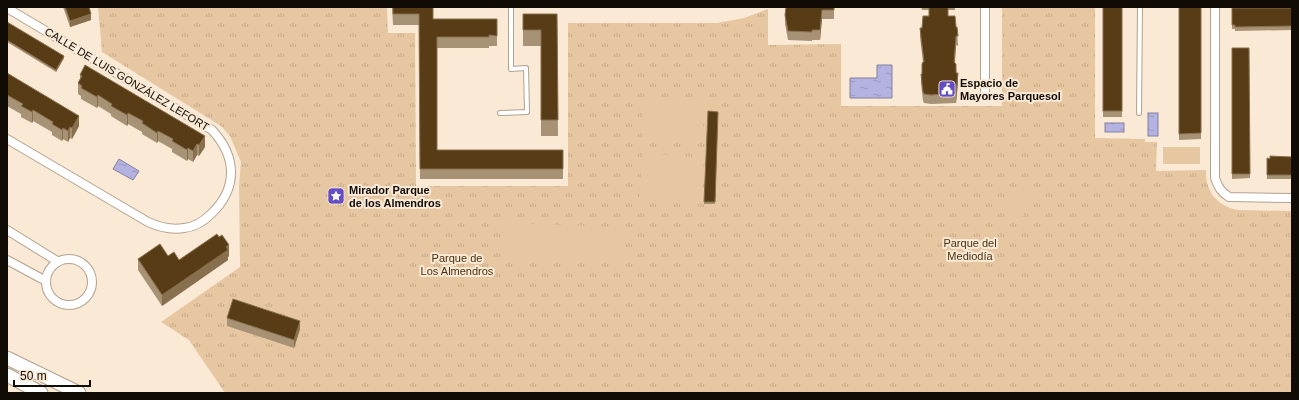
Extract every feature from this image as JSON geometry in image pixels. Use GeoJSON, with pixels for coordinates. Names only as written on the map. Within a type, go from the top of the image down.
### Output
{"type":"FeatureCollection","features":[{"type":"Feature","properties":{"kind":"highway"},"geometry":{"type":"LineString","coordinates":[[7,358],[78,393]]}},
{"type":"Feature","properties":{"kind":"highway"},"geometry":{"type":"LineString","coordinates":[[7,375],[41,393]]}},
{"type":"Feature","properties":{"kind":"street"},"geometry":{"type":"LineString","coordinates":[[985,7],[985,96]]}},
{"type":"Feature","properties":{"kind":"street"},"geometry":{"type":"LineString","coordinates":[[1215,7],[1215,178],[1217,186],[1229,197],[1292,198]]}},
{"type":"Feature","properties":{"kind":"street","name":"CALLE DE LUIS GONZÁLEZ LEFORT"},"geometry":{"type":"LineString","coordinates":[[7,8],[212,130],[219,137],[229,154],[232,169],[231,182],[220,205],[203,221],[185,228],[169,228],[148,222],[7,139]]}},
{"type":"Feature","properties":{"kind":"street"},"geometry":{"type":"LineString","coordinates":[[7,230],[57,261]]}},
{"type":"Feature","properties":{"kind":"street"},"geometry":{"type":"LineString","coordinates":[[71,259],[78,260],[90,271],[92,286],[90,294],[85,300],[71,306],[56,302],[50,296],[47,289],[47,274],[50,268],[57,261],[71,259]]}},
{"type":"Feature","properties":{"kind":"street"},"geometry":{"type":"LineString","coordinates":[[7,260],[46,281]]}},
{"type":"Feature","properties":{"kind":"lane"},"geometry":{"type":"LineString","coordinates":[[500,113],[527,112],[526,68],[511,69],[511,7]]}},
{"type":"Feature","properties":{"kind":"lane"},"geometry":{"type":"LineString","coordinates":[[1139,113],[1140,7]]}},
{"type":"Feature","properties":{"kind":"green space","name":"Parque del Mediodía"},"geometry":{"type":"Polygon","coordinates":[[[98,7],[387,7],[388,33],[415,33],[416,186],[568,186],[568,23],[717,23],[744,18],[768,9],[768,45],[841,44],[841,106],[1002,106],[1002,7],[1095,7],[1095,138],[1145,139],[1145,142],[1157,142],[1156,171],[1206,170],[1206,178],[1210,191],[1218,201],[1231,208],[1238,210],[1292,211],[1292,393],[225,393],[189,340],[161,322],[240,267],[239,186],[241,162],[230,136],[221,126],[102,52],[98,7]]]}},
{"type":"Feature","properties":{"kind":"green space"},"geometry":{"type":"Polygon","coordinates":[[[643,101],[704,102],[703,141],[642,140],[643,101]]]}},
{"type":"Feature","properties":{"kind":"green space"},"geometry":{"type":"Polygon","coordinates":[[[1163,147],[1200,147],[1200,164],[1163,164],[1163,147]]]}},
{"type":"Feature","properties":{"kind":"green space"},"geometry":{"type":"Polygon","coordinates":[[[643,153],[704,158],[701,204],[639,199],[643,153]]]}},
{"type":"Feature","properties":{"kind":"green space"},"geometry":{"type":"Polygon","coordinates":[[[1024,182],[1029,185],[1032,194],[1023,216],[1017,221],[1009,218],[1005,209],[1013,189],[1024,182]]]}},
{"type":"Feature","properties":{"kind":"green space"},"geometry":{"type":"Polygon","coordinates":[[[506,223],[621,227],[620,262],[505,257],[506,223]]]}},
{"type":"Feature","properties":{"kind":"green space"},"geometry":{"type":"Polygon","coordinates":[[[842,387],[884,390],[884,393],[842,393],[842,387]]]}},
{"type":"Feature","properties":{"kind":"water"},"geometry":{"type":"Polygon","coordinates":[[[877,65],[892,65],[892,98],[850,98],[850,78],[877,78],[877,65]]]}},
{"type":"Feature","properties":{"kind":"water"},"geometry":{"type":"Polygon","coordinates":[[[1148,113],[1158,113],[1158,136],[1148,136],[1148,113]]]}},
{"type":"Feature","properties":{"kind":"water"},"geometry":{"type":"Polygon","coordinates":[[[1105,123],[1124,123],[1124,132],[1105,132],[1105,123]]]}},
{"type":"Feature","properties":{"kind":"water"},"geometry":{"type":"Polygon","coordinates":[[[119,159],[139,171],[133,180],[113,169],[119,159]]]}},
{"type":"Feature","properties":{"kind":"building"},"geometry":{"type":"Polygon","coordinates":[[[65,7],[89,7],[91,14],[70,21],[65,7]]]}},
{"type":"Feature","properties":{"kind":"building"},"geometry":{"type":"Polygon","coordinates":[[[393,7],[433,7],[433,19],[497,19],[497,36],[437,37],[437,150],[563,150],[563,169],[420,169],[419,14],[393,14],[393,7]]]}},
{"type":"Feature","properties":{"kind":"building"},"geometry":{"type":"Polygon","coordinates":[[[786,7],[834,7],[834,10],[822,10],[820,30],[812,30],[812,32],[788,31],[785,15],[786,7]]]}},
{"type":"Feature","properties":{"kind":"building"},"geometry":{"type":"Polygon","coordinates":[[[929,7],[948,7],[948,16],[955,16],[958,36],[956,36],[954,62],[956,64],[956,73],[958,73],[956,93],[931,95],[924,94],[923,92],[921,74],[922,64],[924,62],[920,28],[922,28],[923,16],[929,16],[929,7]]]}},
{"type":"Feature","properties":{"kind":"building"},"geometry":{"type":"Polygon","coordinates":[[[1103,7],[1122,7],[1122,111],[1103,111],[1103,7]]]}},
{"type":"Feature","properties":{"kind":"building"},"geometry":{"type":"Polygon","coordinates":[[[1179,7],[1201,7],[1201,133],[1179,134],[1179,7]]]}},
{"type":"Feature","properties":{"kind":"building"},"geometry":{"type":"Polygon","coordinates":[[[1232,8],[1292,8],[1292,26],[1235,27],[1235,25],[1232,25],[1232,8]]]}},
{"type":"Feature","properties":{"kind":"building"},"geometry":{"type":"Polygon","coordinates":[[[523,14],[557,14],[558,120],[541,120],[541,30],[523,30],[523,14]]]}},
{"type":"Feature","properties":{"kind":"building"},"geometry":{"type":"Polygon","coordinates":[[[7,22],[64,56],[56,70],[7,40],[7,22]]]}},
{"type":"Feature","properties":{"kind":"building"},"geometry":{"type":"Polygon","coordinates":[[[1232,48],[1249,48],[1250,174],[1232,174],[1232,48]]]}},
{"type":"Feature","properties":{"kind":"building"},"geometry":{"type":"Polygon","coordinates":[[[85,65],[205,136],[199,145],[197,144],[193,151],[188,148],[187,150],[172,141],[173,139],[158,131],[157,133],[142,123],[143,121],[128,113],[127,115],[111,106],[112,104],[98,95],[97,97],[81,88],[82,86],[78,83],[85,65]]]}},
{"type":"Feature","properties":{"kind":"building"},"geometry":{"type":"Polygon","coordinates":[[[7,73],[79,116],[72,128],[70,127],[68,131],[63,128],[62,130],[52,124],[53,122],[33,110],[32,112],[21,106],[23,104],[7,95],[7,73]]]}},
{"type":"Feature","properties":{"kind":"building"},"geometry":{"type":"Polygon","coordinates":[[[708,111],[718,112],[715,202],[704,202],[708,111]]]}},
{"type":"Feature","properties":{"kind":"building"},"geometry":{"type":"Polygon","coordinates":[[[1270,156],[1292,157],[1292,175],[1267,175],[1267,158],[1270,159],[1270,156]]]}},
{"type":"Feature","properties":{"kind":"building"},"geometry":{"type":"Polygon","coordinates":[[[217,234],[219,237],[222,235],[229,245],[226,247],[228,250],[162,295],[138,259],[160,244],[168,256],[174,252],[179,260],[217,234]]]}},
{"type":"Feature","properties":{"kind":"building"},"geometry":{"type":"Polygon","coordinates":[[[233,299],[300,321],[294,340],[227,318],[233,299]]]}},
{"type":"Feature","properties":{"kind":"place","name":"Espacio de Mayores Parquesol"},"geometry":{"type":"Point","coordinates":[947,89]}},
{"type":"Feature","properties":{"kind":"place","name":"Mirador Parque de los Almendros"},"geometry":{"type":"Point","coordinates":[336,196]}},
{"type":"Feature","properties":{"kind":"park label","name":"Parque de Los Almendros"},"geometry":{"type":"Point","coordinates":[457,264]}}]}
